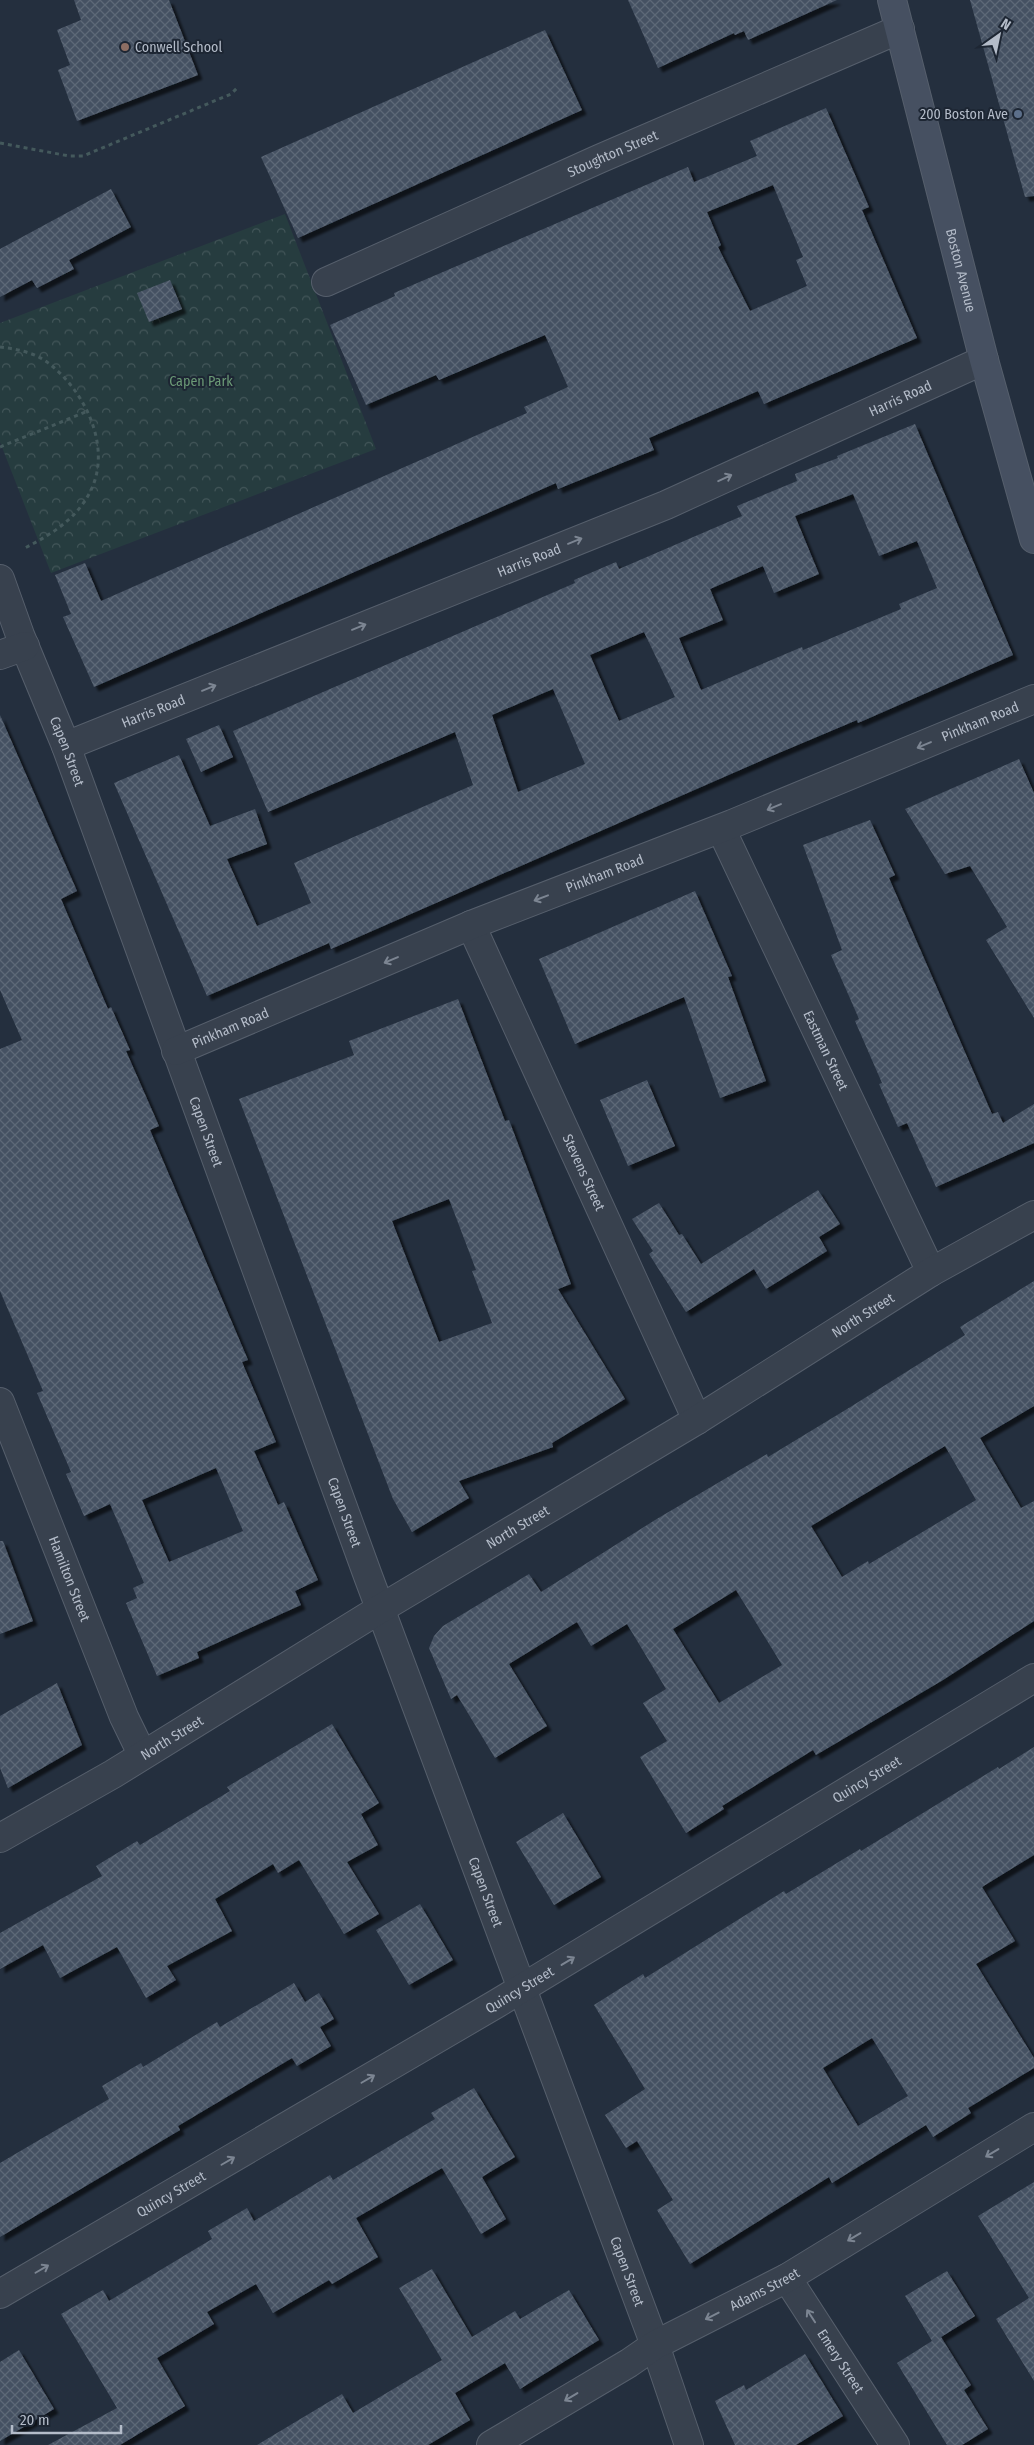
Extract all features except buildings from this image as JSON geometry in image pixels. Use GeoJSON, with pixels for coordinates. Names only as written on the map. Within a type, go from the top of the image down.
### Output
{"type":"FeatureCollection","features":[{"type":"Feature","properties":{"kind":"main road","name":"Boston Avenue"},"geometry":{"type":"LineString","coordinates":[[892,0],[984,360],[1034,539]]}},
{"type":"Feature","properties":{"kind":"street","name":"Stoughton Street"},"geometry":{"type":"LineString","coordinates":[[326,282],[599,159],[900,29]]}},
{"type":"Feature","properties":{"kind":"street","name":"Harris Road"},"geometry":{"type":"LineString","coordinates":[[66,746],[666,505],[984,360]]}},
{"type":"Feature","properties":{"kind":"street","name":"Capen Street"},"geometry":{"type":"LineString","coordinates":[[0,578],[25,646],[66,746],[380,1609],[655,2345],[689,2445]]}},
{"type":"Feature","properties":{"kind":"street"},"geometry":{"type":"LineString","coordinates":[[0,656],[25,646]]}},
{"type":"Feature","properties":{"kind":"street","name":"Pinkham Road"},"geometry":{"type":"LineString","coordinates":[[176,1051],[471,926],[721,829],[1034,699]]}},
{"type":"Feature","properties":{"kind":"street","name":"Eastman Street"},"geometry":{"type":"LineString","coordinates":[[721,829],[931,1272]]}},
{"type":"Feature","properties":{"kind":"street","name":"Stevens Street"},"geometry":{"type":"LineString","coordinates":[[471,926],[697,1420]]}},
{"type":"Feature","properties":{"kind":"street","name":"North Street"},"geometry":{"type":"LineString","coordinates":[[0,1838],[113,1774],[142,1754],[380,1609],[697,1420],[931,1272],[1034,1215]]}},
{"type":"Feature","properties":{"kind":"street","name":"Hamilton Street"},"geometry":{"type":"LineString","coordinates":[[0,1402],[124,1717],[142,1754]]}},
{"type":"Feature","properties":{"kind":"street","name":"Quincy Street"},"geometry":{"type":"LineString","coordinates":[[0,2294],[522,1989],[1034,1678]]}},
{"type":"Feature","properties":{"kind":"street","name":"Adams Street"},"geometry":{"type":"LineString","coordinates":[[491,2445],[629,2363],[655,2345],[787,2278],[1034,2127]]}},
{"type":"Feature","properties":{"kind":"street","name":"Emery Street"},"geometry":{"type":"LineString","coordinates":[[787,2278],[894,2445]]}},
{"type":"Feature","properties":{"kind":"path"},"geometry":{"type":"LineString","coordinates":[[0,143],[68,156],[83,156],[231,94],[237,88]]}},
{"type":"Feature","properties":{"kind":"path"},"geometry":{"type":"LineString","coordinates":[[0,347],[26,351],[46,362],[70,382],[88,411],[97,439],[97,467],[89,494],[74,515],[51,535],[25,548]]}},
{"type":"Feature","properties":{"kind":"path"},"geometry":{"type":"LineString","coordinates":[[0,447],[88,411]]}},
{"type":"Feature","properties":{"kind":"green space","name":"Capen Park"},"geometry":{"type":"Polygon","coordinates":[[[285,214],[376,449],[51,573],[0,442],[0,323],[285,214]]]}},
{"type":"Feature","properties":{"kind":"place","name":"Conwell School"},"geometry":{"type":"Point","coordinates":[125,47]}},
{"type":"Feature","properties":{"kind":"place","name":"200 Boston Ave"},"geometry":{"type":"Point","coordinates":[1018,114]}}]}
